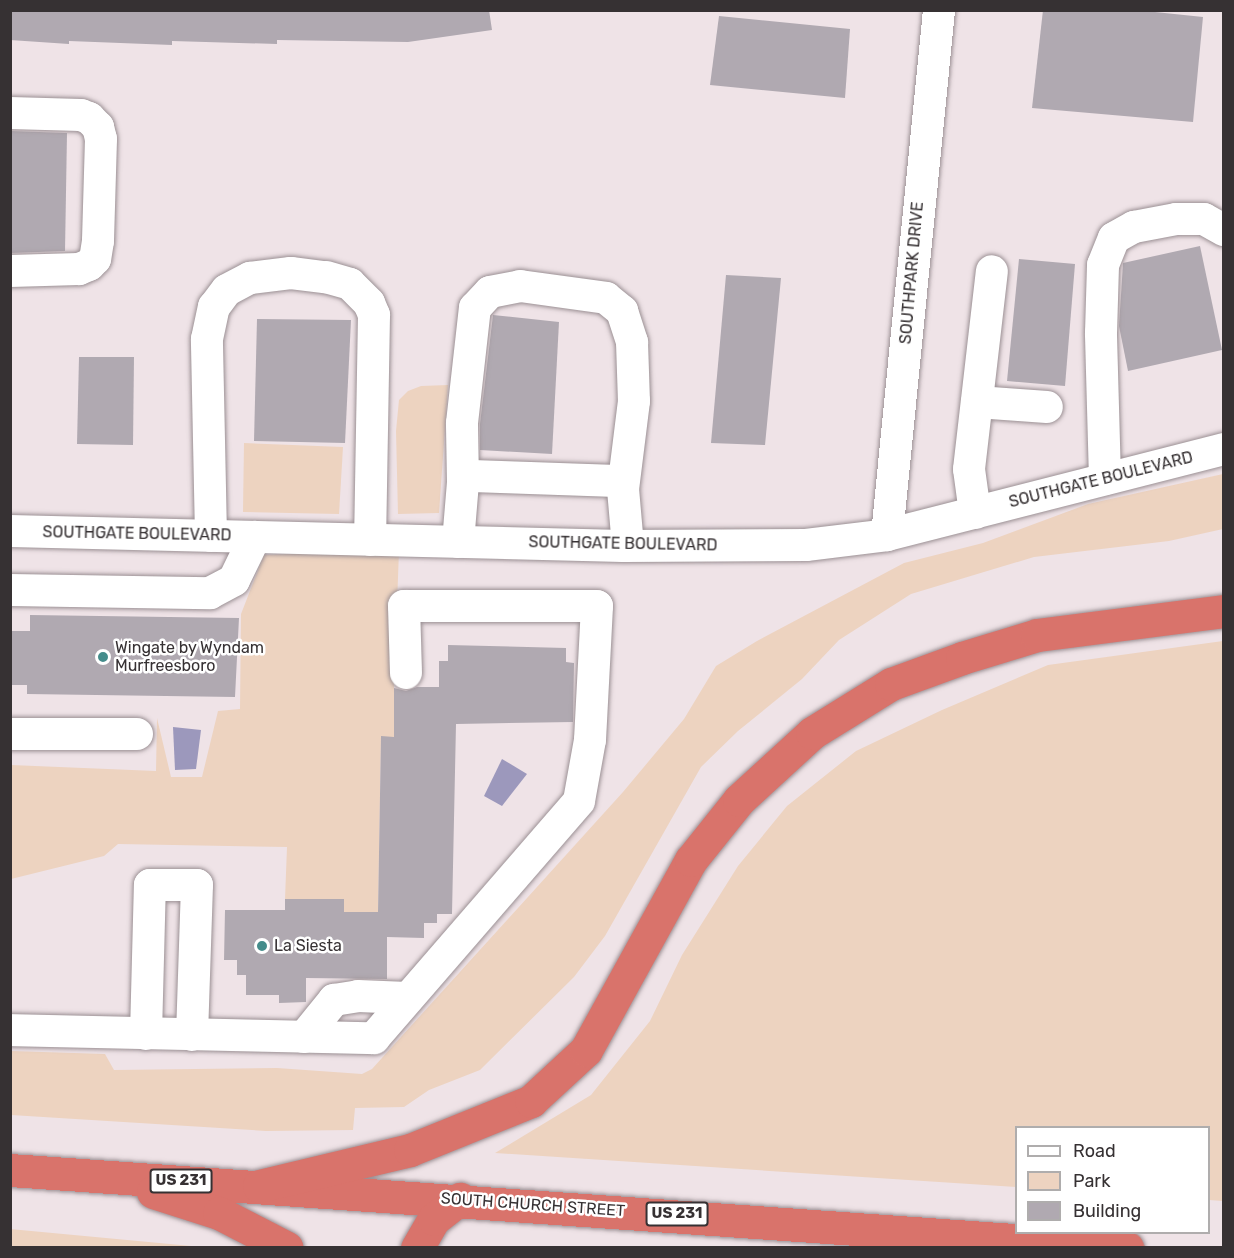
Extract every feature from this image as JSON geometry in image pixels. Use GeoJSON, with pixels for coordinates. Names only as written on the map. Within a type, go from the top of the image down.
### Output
{"type":"FeatureCollection","features":[{"type":"Feature","properties":{"kind":"highway"},"geometry":{"type":"LineString","coordinates":[[260,1186],[410,1150],[531,1101],[586,1050],[691,860],[739,800],[812,733],[891,684],[962,658],[1037,635],[1224,611]]}},
{"type":"Feature","properties":{"kind":"highway","name":"SOUTH CHURCH STREET"},"geometry":{"type":"LineString","coordinates":[[10,1170],[460,1199],[1127,1248]]}},
{"type":"Feature","properties":{"kind":"highway"},"geometry":{"type":"LineString","coordinates":[[103,1176],[219,1213],[287,1248]]}},
{"type":"Feature","properties":{"kind":"highway"},"geometry":{"type":"LineString","coordinates":[[417,1248],[434,1219],[460,1199]]}},
{"type":"Feature","properties":{"kind":"highway"},"geometry":{"type":"LineString","coordinates":[[992,1248],[1049,1241]]}},
{"type":"Feature","properties":{"kind":"street","name":"SOUTHPARK DRIVE"},"geometry":{"type":"LineString","coordinates":[[887,535],[939,10]]}},
{"type":"Feature","properties":{"kind":"street"},"geometry":{"type":"LineString","coordinates":[[10,113],[81,115],[89,118],[98,127],[101,139],[98,241],[95,259],[89,265],[79,269],[10,270]]}},
{"type":"Feature","properties":{"kind":"street"},"geometry":{"type":"LineString","coordinates":[[1105,479],[1101,333],[1103,265],[1114,238],[1134,227],[1176,219],[1204,219],[1224,230]]}},
{"type":"Feature","properties":{"kind":"street"},"geometry":{"type":"LineString","coordinates":[[975,513],[969,470],[992,271]]}},
{"type":"Feature","properties":{"kind":"street"},"geometry":{"type":"LineString","coordinates":[[211,536],[207,339],[214,307],[227,290],[250,278],[291,273],[326,276],[350,284],[369,303],[374,315],[370,540]]}},
{"type":"Feature","properties":{"kind":"street"},"geometry":{"type":"LineString","coordinates":[[458,542],[463,483],[462,423],[475,308],[490,292],[520,286],[606,298],[622,311],[632,342],[634,401],[623,489],[627,546]]}},
{"type":"Feature","properties":{"kind":"street"},"geometry":{"type":"LineString","coordinates":[[977,402],[1047,407]]}},
{"type":"Feature","properties":{"kind":"street","name":"SOUTHGATE BOULEVARD"},"geometry":{"type":"LineString","coordinates":[[10,531],[627,546],[806,545],[887,535],[1224,449]]}},
{"type":"Feature","properties":{"kind":"street"},"geometry":{"type":"LineString","coordinates":[[463,483],[472,476],[617,481],[623,489]]}},
{"type":"Feature","properties":{"kind":"street"},"geometry":{"type":"LineString","coordinates":[[10,590],[210,593],[234,580],[255,537]]}},
{"type":"Feature","properties":{"kind":"street"},"geometry":{"type":"LineString","coordinates":[[10,1030],[374,1038],[579,801],[590,740],[597,606],[404,606],[406,673]]}},
{"type":"Feature","properties":{"kind":"street"},"geometry":{"type":"LineString","coordinates":[[10,734],[137,734]]}},
{"type":"Feature","properties":{"kind":"street"},"geometry":{"type":"LineString","coordinates":[[146,1034],[150,885],[197,885],[192,1035]]}},
{"type":"Feature","properties":{"kind":"street"},"geometry":{"type":"LineString","coordinates":[[304,1037],[334,1000],[358,996],[408,998]]}},
{"type":"Feature","properties":{"kind":"green space"},"geometry":{"type":"Polygon","coordinates":[[[448,385],[439,513],[398,514],[396,431],[399,400],[408,391],[421,386],[448,385]]]}},
{"type":"Feature","properties":{"kind":"green space"},"geometry":{"type":"Polygon","coordinates":[[[244,443],[343,447],[339,514],[243,512],[244,443]]]}},
{"type":"Feature","properties":{"kind":"green space"},"geometry":{"type":"Polygon","coordinates":[[[1223,474],[1223,529],[1169,541],[1034,557],[911,594],[839,640],[802,679],[738,731],[701,767],[605,936],[574,977],[480,1070],[429,1090],[404,1107],[355,1108],[353,1130],[266,1131],[11,1115],[11,1051],[105,1054],[114,1070],[277,1068],[362,1074],[372,1069],[623,792],[684,719],[716,666],[757,641],[904,563],[983,543],[1088,504],[1223,474]]]}},
{"type":"Feature","properties":{"kind":"green space"},"geometry":{"type":"Polygon","coordinates":[[[399,550],[394,688],[399,737],[381,737],[378,912],[344,912],[343,899],[285,899],[287,847],[118,844],[104,856],[11,879],[11,765],[156,771],[157,718],[171,777],[202,777],[218,711],[240,709],[241,614],[264,555],[399,550]]]}},
{"type":"Feature","properties":{"kind":"green space"},"geometry":{"type":"Polygon","coordinates":[[[1223,641],[1223,1201],[1210,1200],[1210,1126],[1015,1126],[1015,1187],[495,1153],[591,1095],[650,1021],[682,955],[738,866],[787,806],[856,751],[942,710],[1048,665],[1223,641]]]}},
{"type":"Feature","properties":{"kind":"green space"},"geometry":{"type":"Polygon","coordinates":[[[10,1229],[202,1247],[11,1247],[10,1229]]]}},
{"type":"Feature","properties":{"kind":"shaded area"},"geometry":{"type":"Polygon","coordinates":[[[173,727],[201,730],[196,769],[175,770],[173,727]]]}},
{"type":"Feature","properties":{"kind":"shaded area"},"geometry":{"type":"Polygon","coordinates":[[[502,759],[527,774],[502,806],[484,796],[502,759]]]}},
{"type":"Feature","properties":{"kind":"building"},"geometry":{"type":"Polygon","coordinates":[[[10,10],[489,10],[492,30],[408,42],[277,40],[277,44],[172,41],[172,45],[69,41],[69,44],[10,40],[10,10]]]}},
{"type":"Feature","properties":{"kind":"building"},"geometry":{"type":"Polygon","coordinates":[[[1043,10],[1136,10],[1203,17],[1193,122],[1032,108],[1043,10]]]}},
{"type":"Feature","properties":{"kind":"building"},"geometry":{"type":"Polygon","coordinates":[[[719,16],[850,29],[845,98],[710,85],[719,16]]]}},
{"type":"Feature","properties":{"kind":"building"},"geometry":{"type":"Polygon","coordinates":[[[10,131],[67,133],[65,251],[10,253],[10,131]]]}},
{"type":"Feature","properties":{"kind":"building"},"geometry":{"type":"Polygon","coordinates":[[[1200,246],[1222,350],[1128,371],[1119,326],[1123,263],[1200,246]]]}},
{"type":"Feature","properties":{"kind":"building"},"geometry":{"type":"Polygon","coordinates":[[[1019,259],[1075,264],[1065,386],[1007,381],[1019,259]]]}},
{"type":"Feature","properties":{"kind":"building"},"geometry":{"type":"Polygon","coordinates":[[[726,275],[781,278],[765,445],[711,443],[726,275]]]}},
{"type":"Feature","properties":{"kind":"building"},"geometry":{"type":"Polygon","coordinates":[[[493,315],[559,322],[552,454],[480,450],[480,424],[493,315]]]}},
{"type":"Feature","properties":{"kind":"building"},"geometry":{"type":"Polygon","coordinates":[[[257,319],[351,320],[345,443],[254,441],[257,319]]]}},
{"type":"Feature","properties":{"kind":"building"},"geometry":{"type":"Polygon","coordinates":[[[79,357],[134,357],[133,445],[77,444],[79,357]]]}},
{"type":"Feature","properties":{"kind":"building"},"geometry":{"type":"Polygon","coordinates":[[[30,615],[239,618],[235,697],[27,694],[27,685],[10,685],[10,631],[30,631],[30,615]]]}},
{"type":"Feature","properties":{"kind":"building"},"geometry":{"type":"Polygon","coordinates":[[[448,645],[566,648],[566,662],[574,663],[573,722],[456,724],[452,914],[437,914],[437,923],[424,923],[424,938],[387,937],[387,979],[306,978],[306,1002],[279,1003],[279,995],[246,995],[246,975],[237,975],[237,960],[224,960],[225,910],[285,910],[285,899],[344,899],[344,912],[378,912],[381,736],[394,737],[394,688],[406,691],[417,687],[439,687],[439,661],[448,661],[448,645]]]}},
{"type":"Feature","properties":{"kind":"place","name":"Wingate by Wyndam Murfreesboro"},"geometry":{"type":"Point","coordinates":[103,657]}},
{"type":"Feature","properties":{"kind":"place","name":"La Siesta"},"geometry":{"type":"Point","coordinates":[262,946]}}]}
